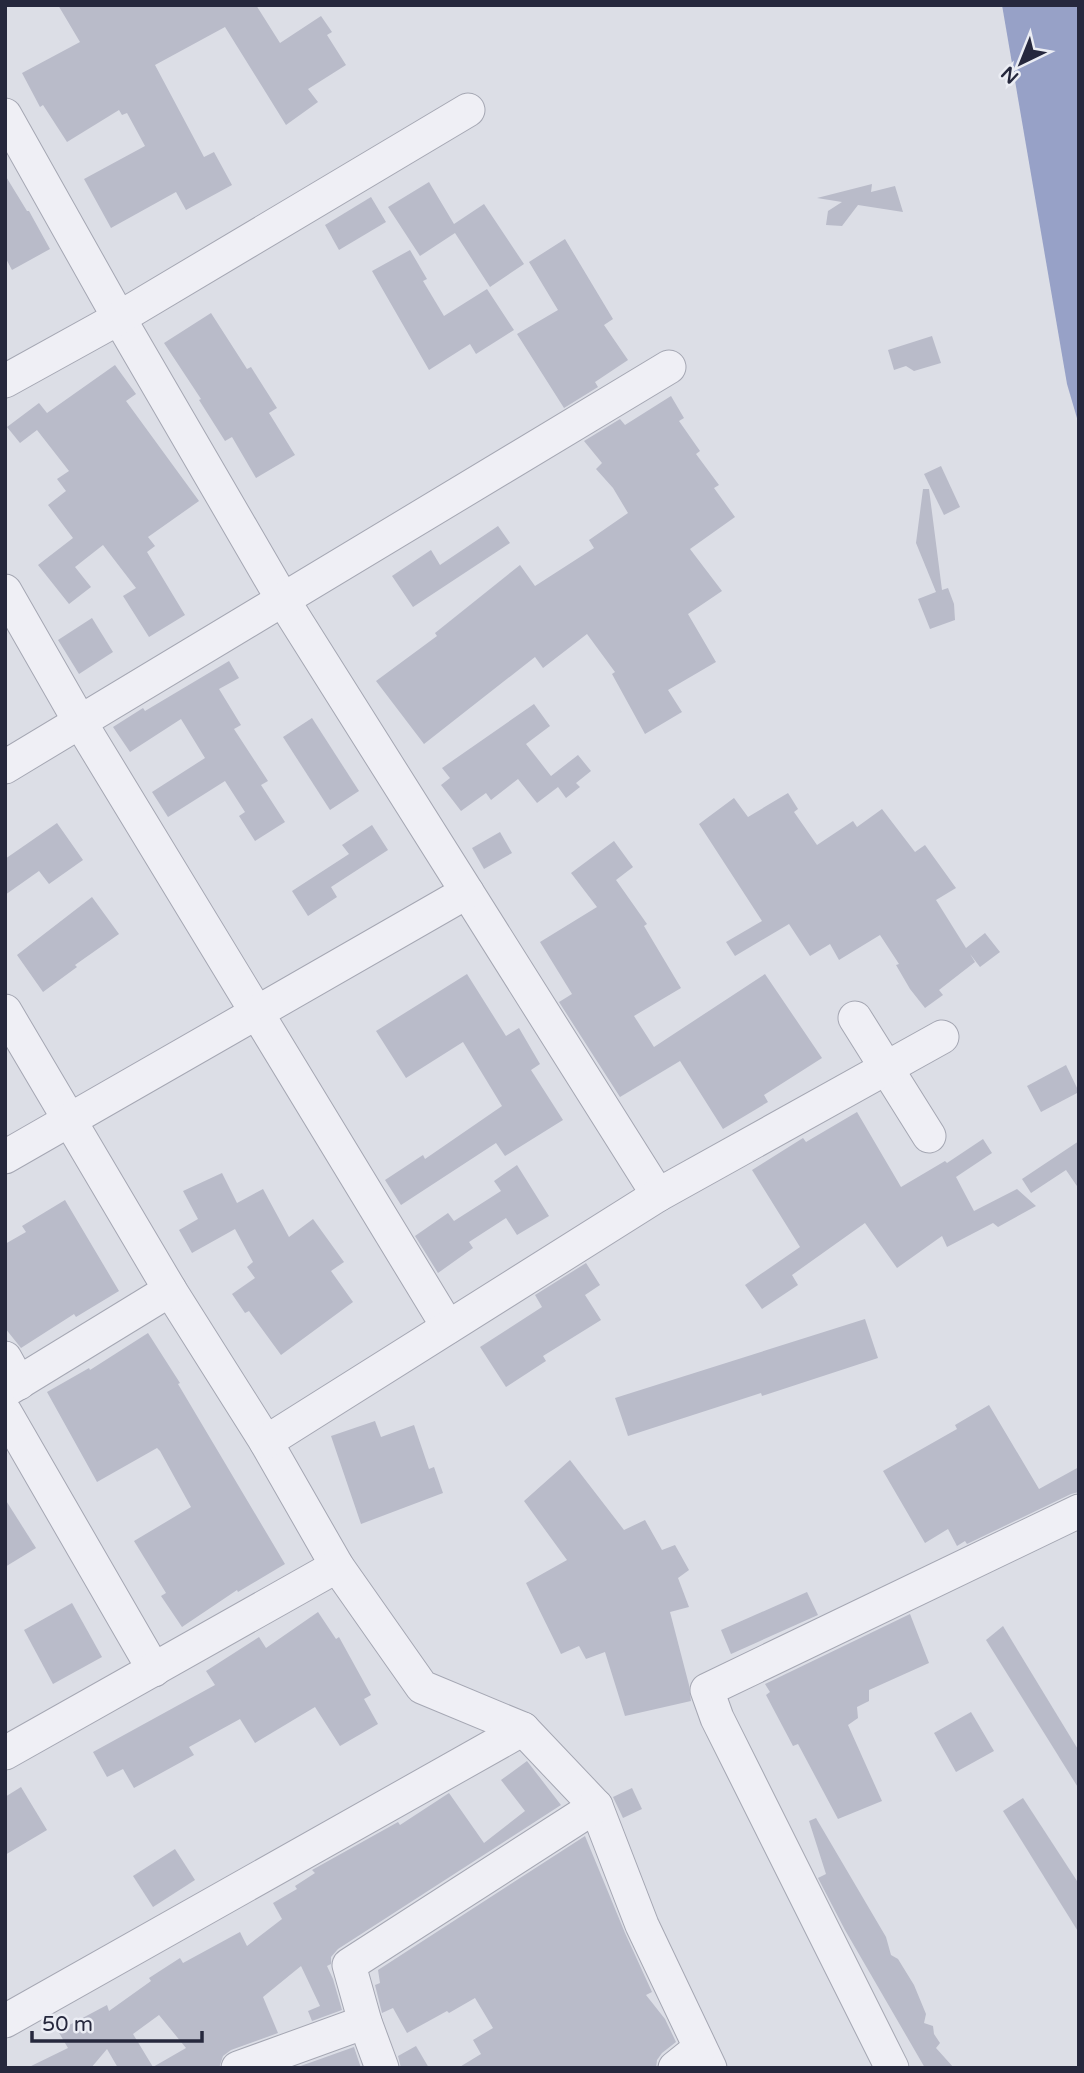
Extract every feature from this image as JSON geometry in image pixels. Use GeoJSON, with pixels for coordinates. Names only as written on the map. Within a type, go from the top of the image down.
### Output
{"type":"FeatureCollection","features":[{"type":"Feature","properties":{"kind":"street"},"geometry":{"type":"LineString","coordinates":[[5,381],[119,318],[468,110]]}},
{"type":"Feature","properties":{"kind":"street"},"geometry":{"type":"LineString","coordinates":[[5,115],[283,600],[658,1195]]}},
{"type":"Feature","properties":{"kind":"street"},"geometry":{"type":"LineString","coordinates":[[5,767],[669,367]]}},
{"type":"Feature","properties":{"kind":"street"},"geometry":{"type":"LineString","coordinates":[[5,591],[80,722],[448,1327]]}},
{"type":"Feature","properties":{"kind":"street"},"geometry":{"type":"LineString","coordinates":[[5,1157],[467,892]]}},
{"type":"Feature","properties":{"kind":"street"},"geometry":{"type":"LineString","coordinates":[[5,1011],[170,1290],[266,1443],[337,1566],[422,1687],[523,1729],[596,1805],[695,2061]]}},
{"type":"Feature","properties":{"kind":"street"},"geometry":{"type":"LineString","coordinates":[[855,1018],[929,1136]]}},
{"type":"Feature","properties":{"kind":"street"},"geometry":{"type":"LineString","coordinates":[[266,1443],[658,1195],[942,1037]]}},
{"type":"Feature","properties":{"kind":"street"},"geometry":{"type":"LineString","coordinates":[[154,1670],[9,1386],[170,1290]]}},
{"type":"Feature","properties":{"kind":"street"},"geometry":{"type":"LineString","coordinates":[[892,2068],[717,1718],[708,1690],[1079,1511]]}},
{"type":"Feature","properties":{"kind":"street"},"geometry":{"type":"LineString","coordinates":[[5,1753],[337,1566]]}},
{"type":"Feature","properties":{"kind":"street"},"geometry":{"type":"LineString","coordinates":[[5,2021],[523,1729]]}},
{"type":"Feature","properties":{"kind":"street"},"geometry":{"type":"LineString","coordinates":[[382,2068],[365,2022],[349,1965],[596,1805]]}},
{"type":"Feature","properties":{"kind":"street"},"geometry":{"type":"LineString","coordinates":[[238,2068],[365,2022]]}},
{"type":"Feature","properties":{"kind":"water"},"geometry":{"type":"Polygon","coordinates":[[[1002,5],[1079,5],[1079,425],[1067,384],[1002,5]]]}},
{"type":"Feature","properties":{"kind":"building"},"geometry":{"type":"Polygon","coordinates":[[[58,5],[256,5],[280,43],[321,16],[332,32],[327,35],[346,65],[308,89],[318,102],[286,125],[225,27],[155,65],[204,157],[214,152],[232,185],[186,210],[176,192],[111,228],[84,179],[145,146],[127,113],[122,115],[119,110],[67,142],[43,105],[40,107],[22,73],[80,42],[58,5]]]}},
{"type":"Feature","properties":{"kind":"building"},"geometry":{"type":"Polygon","coordinates":[[[5,175],[50,249],[12,270],[5,257],[5,175]]]}},
{"type":"Feature","properties":{"kind":"building"},"geometry":{"type":"Polygon","coordinates":[[[429,182],[454,224],[484,204],[524,264],[490,287],[455,233],[420,256],[388,207],[429,182]]]}},
{"type":"Feature","properties":{"kind":"building"},"geometry":{"type":"Polygon","coordinates":[[[872,184],[871,192],[895,186],[903,212],[858,205],[842,226],[826,225],[828,211],[842,202],[817,198],[872,184]]]}},
{"type":"Feature","properties":{"kind":"building"},"geometry":{"type":"Polygon","coordinates":[[[371,197],[386,222],[339,250],[325,225],[371,197]]]}},
{"type":"Feature","properties":{"kind":"building"},"geometry":{"type":"Polygon","coordinates":[[[565,239],[613,319],[604,325],[628,360],[595,382],[598,387],[564,408],[517,334],[558,310],[529,262],[565,239]]]}},
{"type":"Feature","properties":{"kind":"building"},"geometry":{"type":"Polygon","coordinates":[[[410,250],[427,279],[423,281],[444,316],[487,289],[514,330],[476,354],[470,344],[429,370],[372,271],[410,250]]]}},
{"type":"Feature","properties":{"kind":"building"},"geometry":{"type":"Polygon","coordinates":[[[211,313],[247,369],[251,367],[277,408],[269,413],[295,455],[256,478],[232,437],[225,441],[164,343],[211,313]]]}},
{"type":"Feature","properties":{"kind":"building"},"geometry":{"type":"Polygon","coordinates":[[[932,336],[941,363],[914,371],[906,366],[894,370],[888,350],[932,336]]]}},
{"type":"Feature","properties":{"kind":"building"},"geometry":{"type":"Polygon","coordinates":[[[115,365],[136,394],[126,401],[199,501],[148,537],[155,546],[147,552],[185,615],[149,637],[123,596],[136,588],[103,545],[75,567],[91,587],[69,604],[38,565],[73,538],[48,505],[66,491],[57,479],[69,471],[37,430],[20,443],[7,427],[39,403],[47,413],[115,365]]]}},
{"type":"Feature","properties":{"kind":"building"},"geometry":{"type":"Polygon","coordinates":[[[671,396],[684,418],[679,421],[700,451],[696,454],[719,485],[714,488],[735,517],[690,549],[722,591],[688,614],[716,662],[668,690],[682,712],[645,734],[612,674],[615,672],[587,634],[543,668],[535,657],[424,744],[376,681],[437,636],[435,633],[520,565],[535,586],[594,548],[589,540],[628,513],[613,488],[596,469],[602,463],[584,441],[620,419],[625,425],[671,396]]]}},
{"type":"Feature","properties":{"kind":"building"},"geometry":{"type":"Polygon","coordinates":[[[941,466],[960,507],[944,515],[924,474],[941,466]]]}},
{"type":"Feature","properties":{"kind":"building"},"geometry":{"type":"Polygon","coordinates":[[[923,489],[929,489],[942,590],[948,588],[954,604],[955,620],[930,629],[918,599],[936,592],[916,543],[923,489]]]}},
{"type":"Feature","properties":{"kind":"building"},"geometry":{"type":"Polygon","coordinates":[[[498,526],[510,543],[413,607],[392,576],[431,550],[440,565],[498,526]]]}},
{"type":"Feature","properties":{"kind":"building"},"geometry":{"type":"Polygon","coordinates":[[[92,618],[113,652],[79,674],[58,640],[92,618]]]}},
{"type":"Feature","properties":{"kind":"building"},"geometry":{"type":"Polygon","coordinates":[[[229,661],[239,678],[219,689],[241,725],[234,729],[268,781],[261,785],[285,822],[255,841],[239,816],[245,812],[225,781],[168,817],[152,792],[205,758],[181,719],[130,752],[113,727],[229,661]]]}},
{"type":"Feature","properties":{"kind":"building"},"geometry":{"type":"Polygon","coordinates":[[[534,704],[550,726],[526,744],[551,776],[578,755],[591,771],[576,783],[580,787],[566,798],[558,787],[537,803],[518,779],[491,800],[486,793],[461,811],[441,785],[450,778],[442,768],[534,704]]]}},
{"type":"Feature","properties":{"kind":"building"},"geometry":{"type":"Polygon","coordinates":[[[312,718],[359,791],[330,810],[283,737],[312,718]]]}},
{"type":"Feature","properties":{"kind":"building"},"geometry":{"type":"Polygon","coordinates":[[[788,793],[798,809],[794,812],[817,845],[853,821],[857,827],[882,809],[915,852],[925,845],[956,888],[936,900],[966,948],[985,933],[1000,952],[980,967],[970,954],[975,962],[939,990],[943,995],[925,1008],[910,989],[896,965],[899,964],[880,935],[839,960],[830,944],[810,956],[789,924],[735,956],[726,942],[762,921],[699,824],[734,798],[748,817],[788,793]]]}},
{"type":"Feature","properties":{"kind":"building"},"geometry":{"type":"Polygon","coordinates":[[[57,823],[83,860],[49,884],[39,871],[5,895],[5,859],[57,823]]]}},
{"type":"Feature","properties":{"kind":"building"},"geometry":{"type":"Polygon","coordinates":[[[372,825],[388,850],[331,887],[337,897],[308,916],[292,891],[349,854],[342,845],[372,825]]]}},
{"type":"Feature","properties":{"kind":"building"},"geometry":{"type":"Polygon","coordinates":[[[500,832],[512,853],[484,869],[472,848],[500,832]]]}},
{"type":"Feature","properties":{"kind":"building"},"geometry":{"type":"Polygon","coordinates":[[[614,841],[633,867],[616,880],[647,924],[644,926],[681,988],[634,1016],[654,1047],[765,974],[822,1058],[764,1095],[768,1102],[723,1129],[680,1061],[620,1097],[559,1002],[572,994],[540,942],[597,907],[571,873],[614,841]]]}},
{"type":"Feature","properties":{"kind":"building"},"geometry":{"type":"Polygon","coordinates":[[[92,897],[119,934],[43,992],[17,955],[92,897]]]}},
{"type":"Feature","properties":{"kind":"building"},"geometry":{"type":"Polygon","coordinates":[[[467,974],[506,1036],[519,1028],[540,1064],[531,1070],[563,1120],[505,1156],[496,1143],[401,1205],[385,1180],[423,1155],[425,1159],[502,1106],[463,1042],[406,1078],[376,1031],[467,974]]]}},
{"type":"Feature","properties":{"kind":"building"},"geometry":{"type":"Polygon","coordinates":[[[1066,1065],[1079,1092],[1041,1112],[1027,1086],[1066,1065]]]}},
{"type":"Feature","properties":{"kind":"building"},"geometry":{"type":"Polygon","coordinates":[[[857,1112],[901,1187],[945,1161],[947,1163],[983,1139],[992,1153],[956,1177],[974,1211],[1017,1189],[1036,1206],[998,1227],[993,1223],[947,1247],[942,1236],[897,1268],[865,1223],[792,1275],[798,1285],[762,1309],[745,1285],[800,1247],[752,1170],[803,1138],[806,1142],[857,1112]]]}},
{"type":"Feature","properties":{"kind":"building"},"geometry":{"type":"Polygon","coordinates":[[[1079,1141],[1079,1189],[1066,1170],[1031,1193],[1022,1179],[1079,1141]]]}},
{"type":"Feature","properties":{"kind":"building"},"geometry":{"type":"Polygon","coordinates":[[[517,1165],[549,1216],[517,1235],[506,1218],[469,1242],[473,1248],[438,1273],[415,1236],[448,1213],[454,1221],[501,1191],[494,1181],[517,1165]]]}},
{"type":"Feature","properties":{"kind":"building"},"geometry":{"type":"Polygon","coordinates":[[[222,1173],[237,1203],[263,1189],[289,1237],[313,1219],[344,1262],[331,1271],[353,1302],[281,1355],[249,1311],[245,1313],[232,1294],[255,1278],[247,1267],[253,1262],[235,1229],[192,1253],[179,1230],[198,1219],[183,1191],[222,1173]]]}},
{"type":"Feature","properties":{"kind":"building"},"geometry":{"type":"Polygon","coordinates":[[[65,1200],[119,1291],[76,1317],[74,1314],[21,1348],[5,1328],[5,1244],[26,1232],[22,1226],[65,1200]]]}},
{"type":"Feature","properties":{"kind":"building"},"geometry":{"type":"Polygon","coordinates":[[[586,1263],[600,1285],[585,1295],[601,1320],[543,1356],[546,1361],[506,1387],[480,1347],[542,1307],[535,1295],[586,1263]]]}},
{"type":"Feature","properties":{"kind":"building"},"geometry":{"type":"Polygon","coordinates":[[[865,1319],[878,1358],[628,1436],[615,1398],[865,1319]]]}},
{"type":"Feature","properties":{"kind":"building"},"geometry":{"type":"Polygon","coordinates":[[[148,1333],[285,1564],[238,1592],[237,1590],[182,1627],[161,1596],[166,1593],[134,1541],[191,1507],[160,1451],[157,1448],[97,1482],[47,1392],[89,1368],[90,1370],[148,1333]]]}},
{"type":"Feature","properties":{"kind":"building"},"geometry":{"type":"Polygon","coordinates":[[[989,1405],[1039,1489],[1079,1467],[1079,1492],[967,1544],[965,1541],[957,1546],[948,1529],[925,1543],[883,1471],[957,1429],[955,1425],[989,1405]]]}},
{"type":"Feature","properties":{"kind":"building"},"geometry":{"type":"Polygon","coordinates":[[[375,1421],[381,1437],[414,1425],[429,1469],[434,1467],[443,1493],[361,1524],[331,1436],[375,1421]]]}},
{"type":"Feature","properties":{"kind":"building"},"geometry":{"type":"Polygon","coordinates":[[[570,1460],[624,1530],[645,1520],[662,1550],[675,1545],[689,1570],[678,1578],[689,1607],[670,1612],[691,1701],[625,1716],[605,1652],[586,1659],[579,1646],[561,1654],[526,1583],[567,1560],[524,1501],[570,1460]]]}},
{"type":"Feature","properties":{"kind":"building"},"geometry":{"type":"Polygon","coordinates":[[[5,1499],[36,1548],[5,1567],[5,1499]]]}},
{"type":"Feature","properties":{"kind":"building"},"geometry":{"type":"Polygon","coordinates":[[[807,1592],[818,1615],[731,1654],[721,1630],[807,1592]]]}},
{"type":"Feature","properties":{"kind":"building"},"geometry":{"type":"Polygon","coordinates":[[[72,1603],[102,1657],[53,1684],[24,1630],[72,1603]]]}},
{"type":"Feature","properties":{"kind":"building"},"geometry":{"type":"Polygon","coordinates":[[[318,1612],[336,1639],[339,1637],[371,1695],[364,1699],[378,1724],[340,1746],[315,1707],[255,1743],[240,1719],[189,1747],[194,1755],[134,1788],[123,1769],[107,1777],[93,1752],[215,1685],[206,1671],[259,1637],[266,1648],[318,1612]]]}},
{"type":"Feature","properties":{"kind":"building"},"geometry":{"type":"Polygon","coordinates":[[[910,1614],[929,1663],[869,1690],[869,1701],[857,1707],[858,1718],[848,1725],[882,1801],[838,1819],[798,1744],[793,1746],[766,1695],[770,1692],[765,1684],[910,1614]]]}},
{"type":"Feature","properties":{"kind":"building"},"geometry":{"type":"Polygon","coordinates":[[[1003,1626],[1079,1751],[1079,1789],[986,1640],[1003,1626]]]}},
{"type":"Feature","properties":{"kind":"building"},"geometry":{"type":"Polygon","coordinates":[[[971,1712],[994,1751],[956,1772],[934,1733],[971,1712]]]}},
{"type":"Feature","properties":{"kind":"building"},"geometry":{"type":"Polygon","coordinates":[[[527,1761],[561,1805],[338,1949],[331,1957],[331,1964],[327,1966],[342,2010],[312,2021],[308,2011],[320,2006],[301,1966],[263,1997],[278,2033],[231,2050],[223,2056],[219,2068],[118,2068],[107,2049],[91,2068],[27,2068],[68,2048],[58,2031],[107,2005],[109,2011],[151,1981],[149,1978],[180,1958],[183,1963],[240,1932],[247,1946],[282,1919],[273,1903],[297,1889],[295,1886],[315,1873],[312,1870],[398,1822],[400,1825],[449,1793],[484,1843],[525,1811],[501,1780],[527,1761]],[[159,2015],[133,2034],[153,2067],[186,2048],[159,2015]]]}},
{"type":"Feature","properties":{"kind":"building"},"geometry":{"type":"Polygon","coordinates":[[[21,1787],[47,1830],[5,1855],[5,1797],[21,1787]]]}},
{"type":"Feature","properties":{"kind":"building"},"geometry":{"type":"Polygon","coordinates":[[[632,1788],[642,1809],[623,1818],[613,1797],[632,1788]]]}},
{"type":"Feature","properties":{"kind":"building"},"geometry":{"type":"Polygon","coordinates":[[[1023,1798],[1079,1884],[1079,1933],[1003,1811],[1023,1798]]]}},
{"type":"Feature","properties":{"kind":"building"},"geometry":{"type":"Polygon","coordinates":[[[816,1818],[886,1937],[891,1955],[898,1959],[914,1985],[926,2014],[924,2023],[933,2026],[934,2034],[940,2043],[936,2048],[954,2068],[925,2068],[845,1930],[818,1878],[826,1874],[809,1821],[816,1818]]]}},
{"type":"Feature","properties":{"kind":"building"},"geometry":{"type":"Polygon","coordinates":[[[585,1836],[652,1992],[646,1995],[665,2019],[676,2042],[662,2053],[656,2068],[458,2068],[481,2054],[473,2040],[493,2028],[475,1998],[407,2033],[393,2008],[382,2013],[375,1985],[380,1983],[378,1970],[585,1836]]]}},
{"type":"Feature","properties":{"kind":"building"},"geometry":{"type":"Polygon","coordinates":[[[175,1849],[195,1880],[153,1907],[133,1876],[175,1849]]]}},
{"type":"Feature","properties":{"kind":"building"},"geometry":{"type":"Polygon","coordinates":[[[416,2046],[429,2068],[401,2068],[398,2056],[416,2046]]]}},
{"type":"Feature","properties":{"kind":"building"},"geometry":{"type":"Polygon","coordinates":[[[354,2047],[361,2068],[295,2068],[354,2047]]]}}]}
